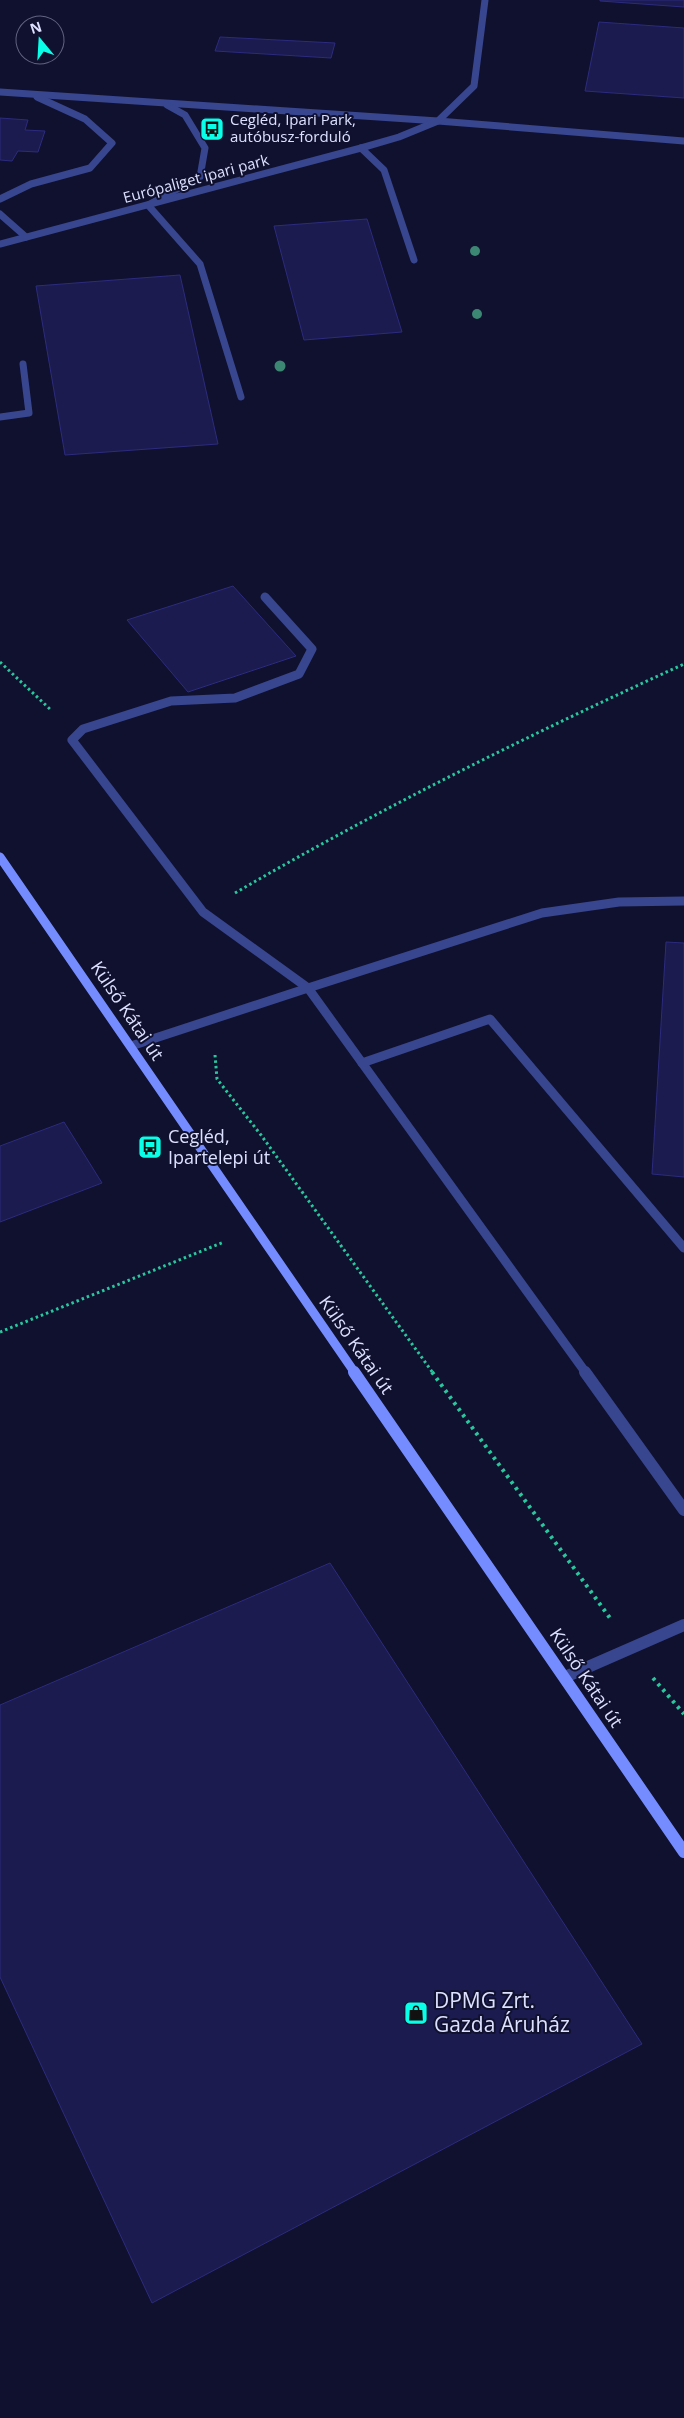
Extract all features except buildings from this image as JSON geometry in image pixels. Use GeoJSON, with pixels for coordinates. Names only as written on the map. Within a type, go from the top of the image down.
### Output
{"type":"FeatureCollection","features":[{"type":"Feature","properties":{"kind":"main road","name":"Külső Kátai út"},"geometry":{"type":"LineString","coordinates":[[0,857],[254,1230],[565,1677],[684,1852]]}},
{"type":"Feature","properties":{"kind":"street","name":"Európaliget ipari park"},"geometry":{"type":"LineString","coordinates":[[0,244],[361,148],[399,137],[438,121],[474,86],[485,0]]}},
{"type":"Feature","properties":{"kind":"street"},"geometry":{"type":"LineString","coordinates":[[0,92],[438,121],[684,140]]}},
{"type":"Feature","properties":{"kind":"street"},"geometry":{"type":"LineString","coordinates":[[0,199],[31,184],[90,168],[112,143],[85,119],[32,94]]}},
{"type":"Feature","properties":{"kind":"street"},"geometry":{"type":"LineString","coordinates":[[156,102],[171,107],[185,115],[205,148],[200,177],[148,205],[200,264],[241,397]]}},
{"type":"Feature","properties":{"kind":"street"},"geometry":{"type":"LineString","coordinates":[[361,148],[384,170],[414,260]]}},
{"type":"Feature","properties":{"kind":"street"},"geometry":{"type":"LineString","coordinates":[[0,214],[26,237]]}},
{"type":"Feature","properties":{"kind":"street"},"geometry":{"type":"LineString","coordinates":[[0,417],[29,413],[23,364]]}},
{"type":"Feature","properties":{"kind":"street"},"geometry":{"type":"LineString","coordinates":[[265,597],[312,649],[299,674],[235,698],[171,701],[83,729],[72,740],[143,830],[203,912],[308,988],[684,1510]]}},
{"type":"Feature","properties":{"kind":"street"},"geometry":{"type":"LineString","coordinates":[[130,1046],[542,913],[619,902],[684,901]]}},
{"type":"Feature","properties":{"kind":"street"},"geometry":{"type":"LineString","coordinates":[[362,1063],[490,1019],[684,1248]]}},
{"type":"Feature","properties":{"kind":"street"},"geometry":{"type":"LineString","coordinates":[[565,1677],[684,1625]]}},
{"type":"Feature","properties":{"kind":"path"},"geometry":{"type":"LineString","coordinates":[[0,662],[77,736]]}},
{"type":"Feature","properties":{"kind":"path"},"geometry":{"type":"LineString","coordinates":[[203,912],[331,836],[574,714],[684,664]]}},
{"type":"Feature","properties":{"kind":"path"},"geometry":{"type":"LineString","coordinates":[[215,1049],[217,1079],[261,1135],[660,1688],[684,1714]]}},
{"type":"Feature","properties":{"kind":"path"},"geometry":{"type":"LineString","coordinates":[[0,1332],[254,1230]]}},
{"type":"Feature","properties":{"kind":"place","name":"Cegléd, Ipari Park, autóbusz-forduló"},"geometry":{"type":"Point","coordinates":[212,129]}},
{"type":"Feature","properties":{"kind":"place","name":"Cegléd, Ipartelepi út"},"geometry":{"type":"Point","coordinates":[150,1147]}},
{"type":"Feature","properties":{"kind":"place","name":"DPMG Zrt. Gazda Áruház"},"geometry":{"type":"Point","coordinates":[416,2013]}}]}
